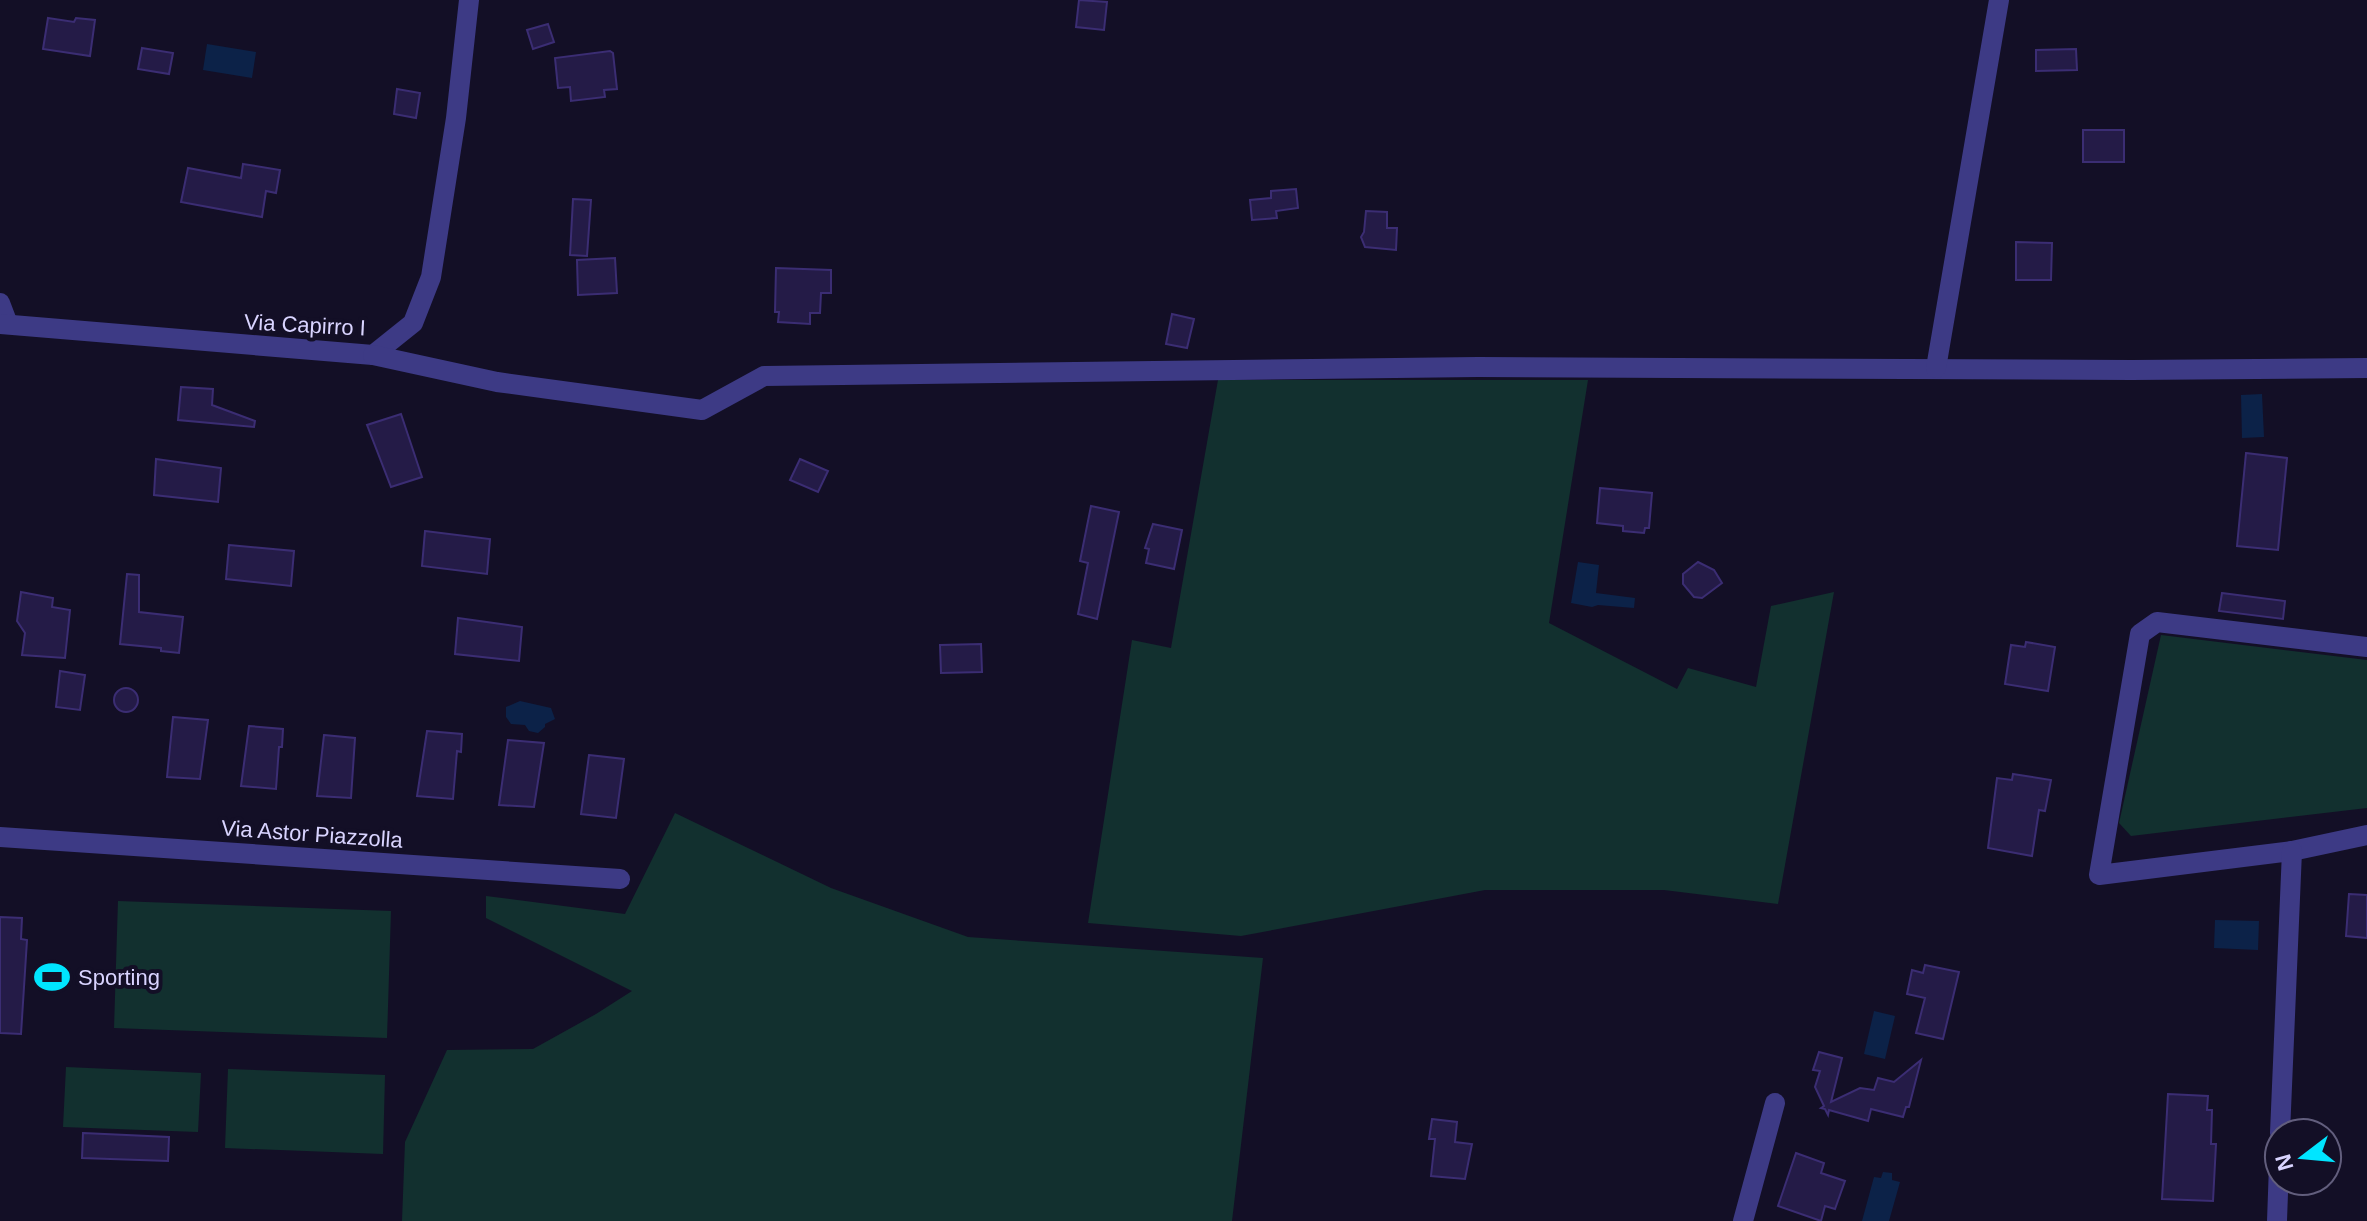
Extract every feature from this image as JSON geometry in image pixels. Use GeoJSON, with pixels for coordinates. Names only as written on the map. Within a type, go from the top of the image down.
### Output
{"type":"FeatureCollection","features":[{"type":"Feature","properties":{"kind":"street","name":"Via Capirro I"},"geometry":{"type":"LineString","coordinates":[[4,324],[373,355],[413,323],[431,277],[456,118],[469,0]]}},
{"type":"Feature","properties":{"kind":"street"},"geometry":{"type":"LineString","coordinates":[[1936,368],[1999,0]]}},
{"type":"Feature","properties":{"kind":"street"},"geometry":{"type":"LineString","coordinates":[[0,303],[4,324]]}},
{"type":"Feature","properties":{"kind":"street"},"geometry":{"type":"LineString","coordinates":[[373,355],[497,382],[702,410],[764,376],[1478,367],[2367,368]]}},
{"type":"Feature","properties":{"kind":"street"},"geometry":{"type":"LineString","coordinates":[[2367,647],[2157,622],[2140,634],[2099,875],[2292,851],[2367,835]]}},
{"type":"Feature","properties":{"kind":"street","name":"Via Astor Piazzolla"},"geometry":{"type":"LineString","coordinates":[[0,837],[620,879]]}},
{"type":"Feature","properties":{"kind":"street"},"geometry":{"type":"LineString","coordinates":[[2281,1117],[2292,851]]}},
{"type":"Feature","properties":{"kind":"street"},"geometry":{"type":"LineString","coordinates":[[1743,1221],[1775,1103]]}},
{"type":"Feature","properties":{"kind":"street"},"geometry":{"type":"LineString","coordinates":[[2277,1221],[2278,1197]]}},
{"type":"Feature","properties":{"kind":"green space"},"geometry":{"type":"Polygon","coordinates":[[[1218,380],[1588,380],[1549,623],[1677,689],[1688,668],[1756,687],[1771,606],[1834,592],[1778,904],[1664,890],[1485,890],[1241,936],[1088,923],[1132,640],[1171,648],[1218,380]]]}},
{"type":"Feature","properties":{"kind":"green space"},"geometry":{"type":"Polygon","coordinates":[[[2161,635],[2367,660],[2367,808],[2131,836],[2119,823],[2161,635]]]}},
{"type":"Feature","properties":{"kind":"green space"},"geometry":{"type":"Polygon","coordinates":[[[675,813],[831,888],[968,937],[1263,958],[1232,1221],[402,1221],[405,1142],[447,1050],[533,1049],[632,991],[486,918],[486,896],[625,914],[675,813]]]}},
{"type":"Feature","properties":{"kind":"green space"},"geometry":{"type":"Polygon","coordinates":[[[118,901],[391,911],[387,1038],[114,1028],[118,901]]]}},
{"type":"Feature","properties":{"kind":"green space"},"geometry":{"type":"Polygon","coordinates":[[[66,1067],[201,1073],[198,1132],[63,1127],[66,1067]]]}},
{"type":"Feature","properties":{"kind":"green space"},"geometry":{"type":"Polygon","coordinates":[[[228,1069],[385,1075],[383,1154],[225,1148],[228,1069]]]}},
{"type":"Feature","properties":{"kind":"water"},"geometry":{"type":"Polygon","coordinates":[[[207,44],[256,52],[252,78],[203,70],[207,44]]]}},
{"type":"Feature","properties":{"kind":"water"},"geometry":{"type":"Polygon","coordinates":[[[2262,394],[2264,437],[2242,438],[2241,395],[2262,394]]]}},
{"type":"Feature","properties":{"kind":"water"},"geometry":{"type":"Polygon","coordinates":[[[1578,562],[1599,565],[1596,593],[1635,598],[1634,608],[1571,603],[1578,562]]]}},
{"type":"Feature","properties":{"kind":"water"},"geometry":{"type":"Polygon","coordinates":[[[520,701],[551,708],[555,719],[545,724],[538,733],[529,731],[525,725],[511,724],[506,717],[506,707],[520,701]]]}},
{"type":"Feature","properties":{"kind":"water"},"geometry":{"type":"Polygon","coordinates":[[[2215,920],[2259,921],[2258,950],[2214,948],[2215,920]]]}},
{"type":"Feature","properties":{"kind":"water"},"geometry":{"type":"Polygon","coordinates":[[[1874,1011],[1895,1016],[1885,1059],[1864,1054],[1874,1011]]]}},
{"type":"Feature","properties":{"kind":"water"},"geometry":{"type":"Polygon","coordinates":[[[1883,1172],[1892,1173],[1892,1180],[1900,1182],[1889,1221],[1862,1221],[1874,1177],[1881,1178],[1883,1172]]]}},
{"type":"Feature","properties":{"kind":"building"},"geometry":{"type":"Polygon","coordinates":[[[1079,0],[1107,2],[1104,30],[1076,27],[1079,0]]]}},
{"type":"Feature","properties":{"kind":"building"},"geometry":{"type":"Polygon","coordinates":[[[48,18],[74,22],[76,18],[95,20],[90,56],[43,49],[48,18]]]}},
{"type":"Feature","properties":{"kind":"building"},"geometry":{"type":"Polygon","coordinates":[[[548,24],[554,42],[533,49],[527,30],[548,24]]]}},
{"type":"Feature","properties":{"kind":"building"},"geometry":{"type":"Polygon","coordinates":[[[142,48],[173,53],[169,74],[138,69],[142,48]]]}},
{"type":"Feature","properties":{"kind":"building"},"geometry":{"type":"Polygon","coordinates":[[[2076,49],[2077,70],[2036,71],[2036,50],[2076,49]]]}},
{"type":"Feature","properties":{"kind":"building"},"geometry":{"type":"Polygon","coordinates":[[[613,53],[617,89],[604,90],[605,97],[571,101],[570,87],[558,88],[555,58],[613,53]]]}},
{"type":"Feature","properties":{"kind":"building"},"geometry":{"type":"Polygon","coordinates":[[[397,89],[420,93],[416,118],[394,114],[397,89]]]}},
{"type":"Feature","properties":{"kind":"building"},"geometry":{"type":"Polygon","coordinates":[[[2083,130],[2124,130],[2124,162],[2083,162],[2083,130]]]}},
{"type":"Feature","properties":{"kind":"building"},"geometry":{"type":"Polygon","coordinates":[[[243,164],[280,170],[276,193],[266,191],[262,217],[181,202],[188,168],[241,178],[243,164]]]}},
{"type":"Feature","properties":{"kind":"building"},"geometry":{"type":"Polygon","coordinates":[[[1296,189],[1298,208],[1276,211],[1277,218],[1252,220],[1250,200],[1271,198],[1271,191],[1296,189]]]}},
{"type":"Feature","properties":{"kind":"building"},"geometry":{"type":"Polygon","coordinates":[[[573,199],[591,200],[587,256],[570,255],[573,199]]]}},
{"type":"Feature","properties":{"kind":"building"},"geometry":{"type":"Polygon","coordinates":[[[1366,211],[1387,212],[1387,228],[1397,228],[1396,250],[1365,247],[1361,237],[1366,211]]]}},
{"type":"Feature","properties":{"kind":"building"},"geometry":{"type":"Polygon","coordinates":[[[2016,242],[2052,243],[2051,280],[2016,280],[2016,242]]]}},
{"type":"Feature","properties":{"kind":"building"},"geometry":{"type":"Polygon","coordinates":[[[615,258],[617,293],[578,295],[577,260],[615,258]]]}},
{"type":"Feature","properties":{"kind":"building"},"geometry":{"type":"Polygon","coordinates":[[[776,268],[831,270],[831,293],[821,293],[820,313],[810,313],[810,324],[778,322],[779,312],[775,312],[776,268]]]}},
{"type":"Feature","properties":{"kind":"building"},"geometry":{"type":"Polygon","coordinates":[[[1172,314],[1194,319],[1187,348],[1166,344],[1172,314]]]}},
{"type":"Feature","properties":{"kind":"building"},"geometry":{"type":"Polygon","coordinates":[[[181,387],[213,389],[212,405],[255,421],[254,427],[178,420],[181,387]]]}},
{"type":"Feature","properties":{"kind":"building"},"geometry":{"type":"Polygon","coordinates":[[[401,414],[422,477],[391,487],[367,425],[401,414]]]}},
{"type":"Feature","properties":{"kind":"building"},"geometry":{"type":"Polygon","coordinates":[[[2246,453],[2287,458],[2278,550],[2237,546],[2246,453]]]}},
{"type":"Feature","properties":{"kind":"building"},"geometry":{"type":"Polygon","coordinates":[[[156,459],[221,468],[218,502],[154,495],[156,459]]]}},
{"type":"Feature","properties":{"kind":"building"},"geometry":{"type":"Polygon","coordinates":[[[800,459],[828,471],[818,492],[790,480],[800,459]]]}},
{"type":"Feature","properties":{"kind":"building"},"geometry":{"type":"Polygon","coordinates":[[[1600,488],[1652,493],[1649,528],[1645,528],[1644,533],[1623,531],[1623,526],[1597,523],[1600,488]]]}},
{"type":"Feature","properties":{"kind":"building"},"geometry":{"type":"Polygon","coordinates":[[[1091,506],[1119,512],[1097,619],[1078,614],[1088,563],[1080,561],[1091,506]]]}},
{"type":"Feature","properties":{"kind":"building"},"geometry":{"type":"Polygon","coordinates":[[[1153,524],[1182,530],[1174,569],[1146,563],[1149,549],[1145,548],[1153,524]]]}},
{"type":"Feature","properties":{"kind":"building"},"geometry":{"type":"Polygon","coordinates":[[[425,531],[490,539],[487,574],[422,566],[425,531]]]}},
{"type":"Feature","properties":{"kind":"building"},"geometry":{"type":"Polygon","coordinates":[[[229,545],[294,551],[291,586],[226,579],[229,545]]]}},
{"type":"Feature","properties":{"kind":"building"},"geometry":{"type":"Polygon","coordinates":[[[1698,562],[1714,570],[1722,583],[1702,598],[1694,597],[1683,584],[1683,574],[1698,562]]]}},
{"type":"Feature","properties":{"kind":"building"},"geometry":{"type":"Polygon","coordinates":[[[127,574],[139,575],[139,612],[183,617],[179,653],[120,644],[127,574]]]}},
{"type":"Feature","properties":{"kind":"building"},"geometry":{"type":"Polygon","coordinates":[[[21,592],[53,598],[52,607],[70,610],[65,658],[22,655],[25,633],[17,621],[21,592]]]}},
{"type":"Feature","properties":{"kind":"building"},"geometry":{"type":"Polygon","coordinates":[[[2222,593],[2285,601],[2283,619],[2219,611],[2222,593]]]}},
{"type":"Feature","properties":{"kind":"building"},"geometry":{"type":"Polygon","coordinates":[[[458,618],[522,627],[519,661],[455,654],[458,618]]]}},
{"type":"Feature","properties":{"kind":"building"},"geometry":{"type":"Polygon","coordinates":[[[2026,642],[2055,647],[2048,691],[2005,684],[2011,645],[2025,647],[2026,642]]]}},
{"type":"Feature","properties":{"kind":"building"},"geometry":{"type":"Polygon","coordinates":[[[981,644],[982,672],[941,673],[940,645],[981,644]]]}},
{"type":"Feature","properties":{"kind":"building"},"geometry":{"type":"Polygon","coordinates":[[[60,671],[85,675],[80,710],[56,707],[60,671]]]}},
{"type":"Feature","properties":{"kind":"building"},"geometry":{"type":"Polygon","coordinates":[[[126,688],[137,695],[138,700],[131,711],[126,712],[115,705],[114,700],[121,689],[126,688]]]}},
{"type":"Feature","properties":{"kind":"building"},"geometry":{"type":"Polygon","coordinates":[[[173,717],[208,720],[200,779],[167,777],[173,717]]]}},
{"type":"Feature","properties":{"kind":"building"},"geometry":{"type":"Polygon","coordinates":[[[249,726],[283,729],[276,789],[241,786],[249,726]]]}},
{"type":"Feature","properties":{"kind":"building"},"geometry":{"type":"Polygon","coordinates":[[[427,731],[462,734],[461,752],[457,751],[453,799],[417,796],[427,731]]]}},
{"type":"Feature","properties":{"kind":"building"},"geometry":{"type":"Polygon","coordinates":[[[324,735],[355,738],[351,798],[317,796],[324,735]]]}},
{"type":"Feature","properties":{"kind":"building"},"geometry":{"type":"Polygon","coordinates":[[[508,740],[544,743],[534,807],[499,805],[508,740]]]}},
{"type":"Feature","properties":{"kind":"building"},"geometry":{"type":"Polygon","coordinates":[[[589,755],[624,759],[616,818],[581,814],[589,755]]]}},
{"type":"Feature","properties":{"kind":"building"},"geometry":{"type":"Polygon","coordinates":[[[2013,774],[2051,780],[2045,811],[2039,810],[2032,856],[1988,848],[1997,778],[2012,780],[2013,774]]]}},
{"type":"Feature","properties":{"kind":"building"},"geometry":{"type":"Polygon","coordinates":[[[2349,894],[2367,895],[2367,938],[2346,936],[2349,894]]]}},
{"type":"Feature","properties":{"kind":"building"},"geometry":{"type":"Polygon","coordinates":[[[0,917],[22,918],[21,939],[27,940],[21,1034],[0,1033],[0,917]]]}},
{"type":"Feature","properties":{"kind":"building"},"geometry":{"type":"Polygon","coordinates":[[[1925,965],[1959,972],[1943,1039],[1916,1033],[1925,998],[1907,994],[1912,970],[1923,973],[1925,965]]]}},
{"type":"Feature","properties":{"kind":"building"},"geometry":{"type":"Polygon","coordinates":[[[1819,1052],[1842,1058],[1831,1102],[1860,1088],[1874,1090],[1878,1078],[1894,1082],[1921,1060],[1909,1107],[1906,1107],[1903,1117],[1871,1109],[1868,1121],[1829,1110],[1828,1115],[1821,1108],[1824,1106],[1815,1087],[1820,1071],[1813,1070],[1819,1052]]]}},
{"type":"Feature","properties":{"kind":"building"},"geometry":{"type":"Polygon","coordinates":[[[2168,1094],[2208,1096],[2207,1110],[2212,1110],[2211,1144],[2216,1144],[2213,1201],[2162,1199],[2168,1094]]]}},
{"type":"Feature","properties":{"kind":"building"},"geometry":{"type":"Polygon","coordinates":[[[1432,1119],[1457,1122],[1455,1142],[1472,1144],[1465,1179],[1431,1176],[1435,1139],[1429,1139],[1432,1119]]]}},
{"type":"Feature","properties":{"kind":"building"},"geometry":{"type":"Polygon","coordinates":[[[83,1133],[169,1137],[168,1161],[82,1158],[83,1133]]]}},
{"type":"Feature","properties":{"kind":"building"},"geometry":{"type":"Polygon","coordinates":[[[1796,1153],[1824,1163],[1821,1173],[1845,1181],[1835,1209],[1825,1206],[1821,1221],[1778,1206],[1796,1153]]]}},
{"type":"Feature","properties":{"kind":"place","name":"Sporting"},"geometry":{"type":"Point","coordinates":[52,977]}}]}
